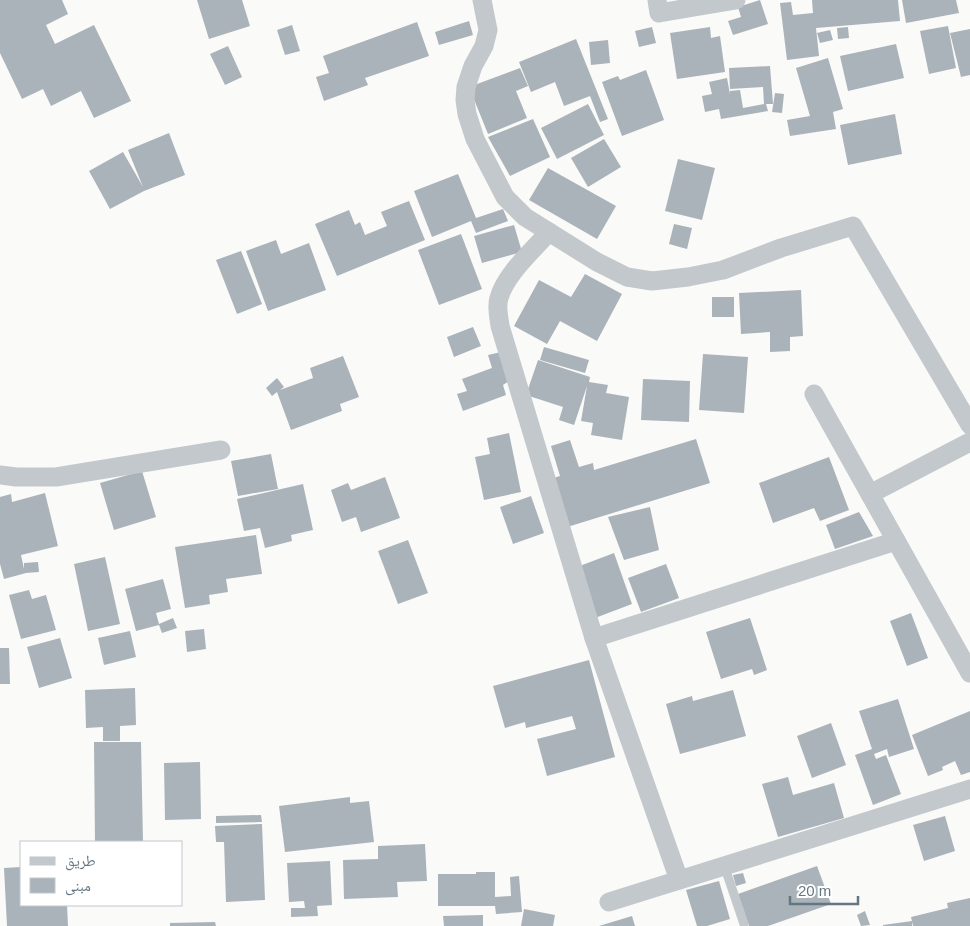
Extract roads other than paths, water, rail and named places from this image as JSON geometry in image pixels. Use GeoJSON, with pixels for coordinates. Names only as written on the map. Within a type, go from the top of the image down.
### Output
{"type":"FeatureCollection","features":[{"type":"Feature","properties":{"kind":"street"},"geometry":{"type":"LineString","coordinates":[[482,0],[488,30],[484,46],[473,66],[466,87],[467,114],[475,139],[505,197],[525,217],[597,262],[627,277],[652,281],[688,277],[723,270],[781,248],[853,226],[970,425]]}},
{"type":"Feature","properties":{"kind":"street"},"geometry":{"type":"LineString","coordinates":[[657,0],[659,13],[736,0]]}},
{"type":"Feature","properties":{"kind":"street"},"geometry":{"type":"LineString","coordinates":[[549,232],[511,275],[503,287],[498,299],[500,326],[594,638],[678,880]]}},
{"type":"Feature","properties":{"kind":"street"},"geometry":{"type":"LineString","coordinates":[[814,394],[970,673]]}},
{"type":"Feature","properties":{"kind":"street"},"geometry":{"type":"LineString","coordinates":[[870,494],[970,442]]}},
{"type":"Feature","properties":{"kind":"street"},"geometry":{"type":"LineString","coordinates":[[0,475],[56,477],[221,450]]}},
{"type":"Feature","properties":{"kind":"street"},"geometry":{"type":"LineString","coordinates":[[594,638],[896,541]]}},
{"type":"Feature","properties":{"kind":"street"},"geometry":{"type":"LineString","coordinates":[[609,902],[970,789]]}},
{"type":"Feature","properties":{"kind":"lane"},"geometry":{"type":"LineString","coordinates":[[724,866],[744,924]]}}]}
